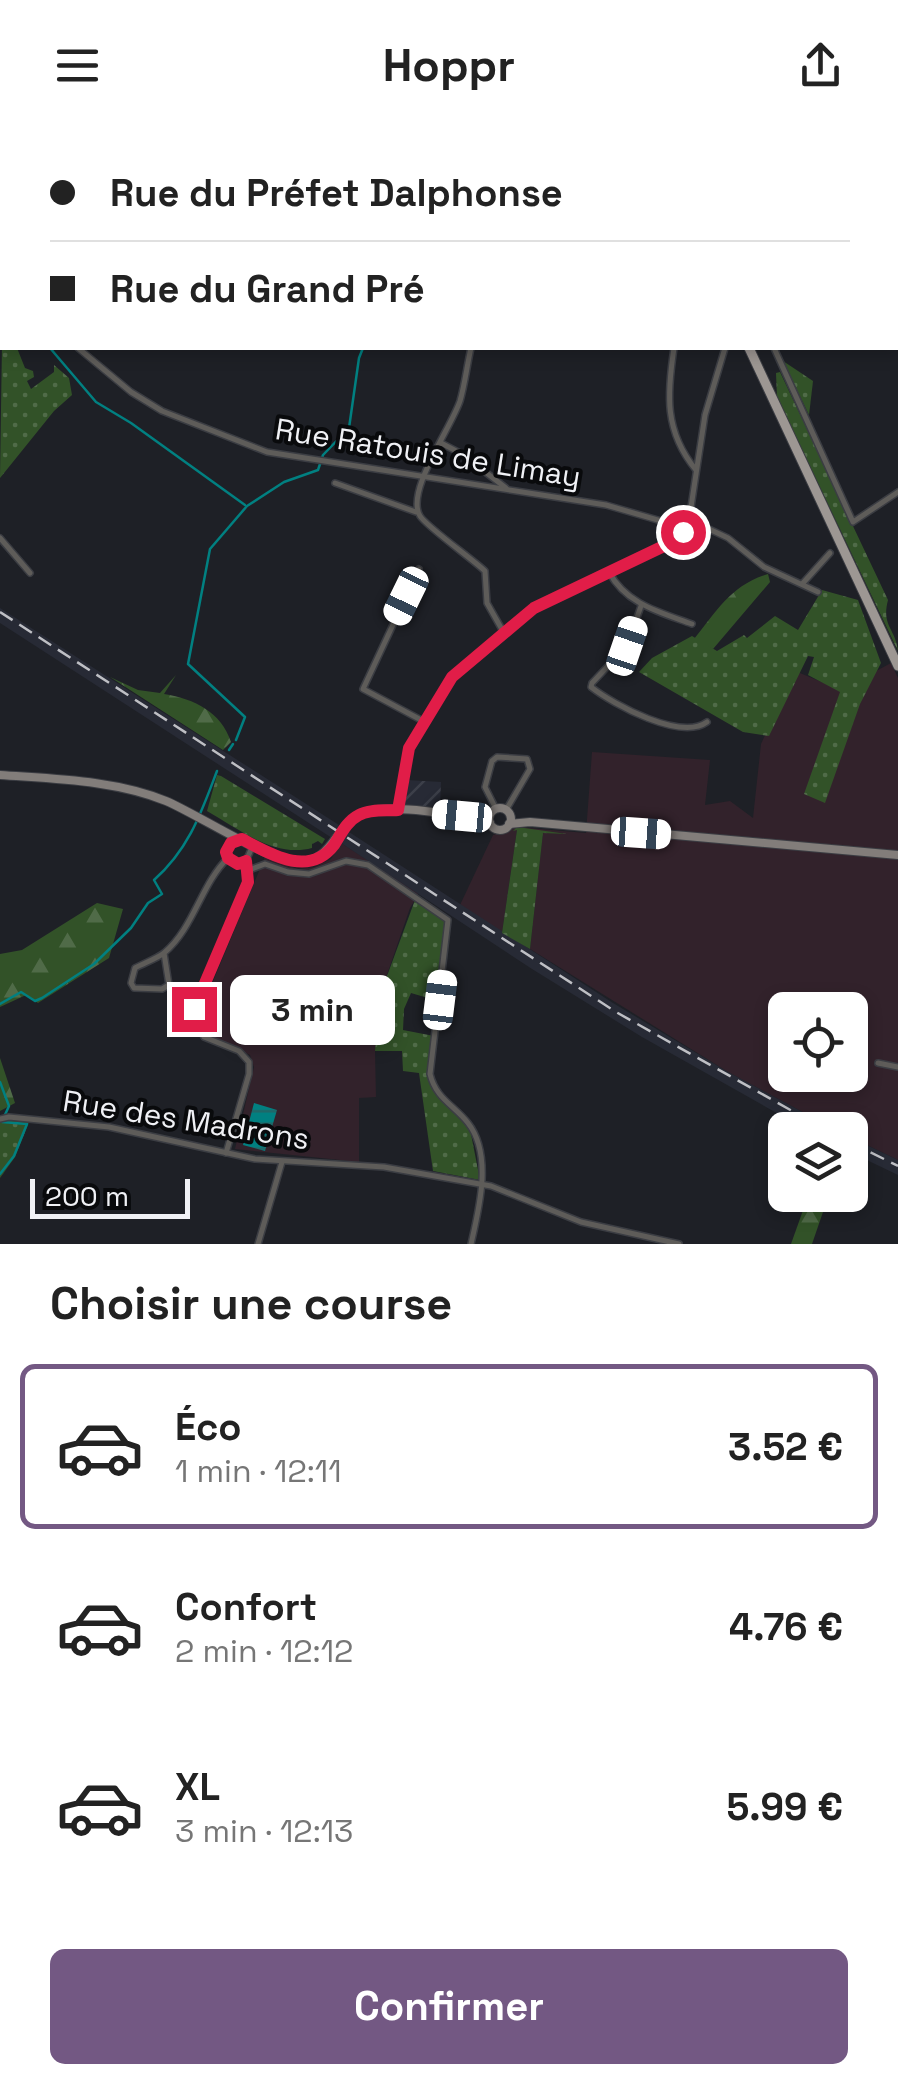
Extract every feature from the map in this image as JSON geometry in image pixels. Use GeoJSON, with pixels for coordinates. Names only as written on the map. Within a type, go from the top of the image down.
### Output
{"type":"FeatureCollection","features":[{"type":"Feature","properties":{"kind":"main road"},"geometry":{"type":"LineString","coordinates":[[750,350],[896,659]]}},
{"type":"Feature","properties":{"kind":"main road"},"geometry":{"type":"LineString","coordinates":[[0,775],[125,789],[164,800],[292,862],[307,862],[330,850],[356,816],[398,810],[527,818],[898,853]]}},
{"type":"Feature","properties":{"kind":"main road"},"geometry":{"type":"LineString","coordinates":[[500,816],[546,824],[898,853]]}},
{"type":"Feature","properties":{"kind":"street","name":"Rue Ratouis de Limay"},"geometry":{"type":"LineString","coordinates":[[80,350],[162,412],[267,452],[606,506],[681,525],[728,538],[764,567],[818,592]]}},
{"type":"Feature","properties":{"kind":"street"},"geometry":{"type":"LineString","coordinates":[[416,512],[423,476],[459,403],[471,350]]}},
{"type":"Feature","properties":{"kind":"street"},"geometry":{"type":"LineString","coordinates":[[674,350],[667,395],[675,432],[696,470]]}},
{"type":"Feature","properties":{"kind":"street"},"geometry":{"type":"LineString","coordinates":[[398,810],[409,748],[452,677],[534,608],[666,545],[681,525],[705,415],[725,350]]}},
{"type":"Feature","properties":{"kind":"street"},"geometry":{"type":"LineString","coordinates":[[775,350],[853,522],[898,492]]}},
{"type":"Feature","properties":{"kind":"street"},"geometry":{"type":"LineString","coordinates":[[441,444],[462,454],[508,490]]}},
{"type":"Feature","properties":{"kind":"street"},"geometry":{"type":"LineString","coordinates":[[335,483],[416,512],[485,571],[487,603],[504,633]]}},
{"type":"Feature","properties":{"kind":"street"},"geometry":{"type":"LineString","coordinates":[[0,538],[30,573]]}},
{"type":"Feature","properties":{"kind":"street"},"geometry":{"type":"LineString","coordinates":[[803,583],[830,553]]}},
{"type":"Feature","properties":{"kind":"street"},"geometry":{"type":"LineString","coordinates":[[419,568],[362,689],[424,721]]}},
{"type":"Feature","properties":{"kind":"street"},"geometry":{"type":"LineString","coordinates":[[609,572],[623,592],[640,606],[692,624]]}},
{"type":"Feature","properties":{"kind":"street"},"geometry":{"type":"LineString","coordinates":[[640,606],[627,646],[591,684],[606,699],[682,728],[698,728],[707,722]]}},
{"type":"Feature","properties":{"kind":"street"},"geometry":{"type":"LineString","coordinates":[[498,757],[527,760],[530,769],[500,816],[485,786],[492,761],[498,757]]}},
{"type":"Feature","properties":{"kind":"street"},"geometry":{"type":"LineString","coordinates":[[164,952],[169,985],[162,989],[134,988],[134,968],[164,952],[189,922],[228,858],[228,846],[218,826]]}},
{"type":"Feature","properties":{"kind":"street"},"geometry":{"type":"LineString","coordinates":[[228,846],[242,839]]}},
{"type":"Feature","properties":{"kind":"street"},"geometry":{"type":"LineString","coordinates":[[226,1153],[249,1062],[239,1052],[204,1037],[194,1009],[248,882],[246,861],[253,845]]}},
{"type":"Feature","properties":{"kind":"street"},"geometry":{"type":"LineString","coordinates":[[228,858],[238,864],[246,861]]}},
{"type":"Feature","properties":{"kind":"street"},"geometry":{"type":"LineString","coordinates":[[249,870],[265,864],[309,874],[346,862],[368,865],[448,920],[430,1074],[439,1096],[471,1127],[484,1185],[471,1244]]}},
{"type":"Feature","properties":{"kind":"street"},"geometry":{"type":"LineString","coordinates":[[878,1062],[898,1066]]}},
{"type":"Feature","properties":{"kind":"street","name":"Rue des Madrons"},"geometry":{"type":"LineString","coordinates":[[0,1119],[109,1127],[282,1162],[384,1167],[484,1185],[581,1222],[679,1244]]}},
{"type":"Feature","properties":{"kind":"street"},"geometry":{"type":"LineString","coordinates":[[258,1244],[282,1162]]}},
{"type":"Feature","properties":{"kind":"shaded area"},"geometry":{"type":"Polygon","coordinates":[[[0,608],[339,825],[332,838],[0,623],[0,608]]]}},
{"type":"Feature","properties":{"kind":"shaded area"},"geometry":{"type":"Polygon","coordinates":[[[891,663],[898,678],[898,1160],[868,1146],[868,1112],[802,1112],[728,1072],[530,949],[543,832],[517,830],[502,933],[460,905],[493,835],[517,827],[586,833],[592,752],[710,760],[705,805],[730,801],[753,818],[761,744],[795,671],[841,690],[891,663]]]}},
{"type":"Feature","properties":{"kind":"shaded area"},"geometry":{"type":"Polygon","coordinates":[[[406,780],[441,782],[440,807],[402,806],[406,780]]]}},
{"type":"Feature","properties":{"kind":"shaded area"},"geometry":{"type":"Polygon","coordinates":[[[349,832],[613,1003],[802,1112],[775,1112],[642,1037],[341,843],[349,832]]]}},
{"type":"Feature","properties":{"kind":"shaded area"},"geometry":{"type":"Polygon","coordinates":[[[341,843],[419,893],[410,908],[380,995],[376,1097],[359,1098],[359,1162],[235,1149],[254,1067],[250,1055],[206,1035],[201,1010],[265,857],[298,869],[315,867],[331,859],[341,843]]]}},
{"type":"Feature","properties":{"kind":"shaded area"},"geometry":{"type":"Polygon","coordinates":[[[868,1146],[898,1160],[898,1175],[868,1161],[868,1146]]]}},
{"type":"Feature","properties":{"kind":"green space"},"geometry":{"type":"Polygon","coordinates":[[[2,350],[18,350],[25,368],[33,371],[34,377],[27,381],[31,389],[54,372],[54,365],[69,378],[72,395],[54,411],[0,478],[2,350]]]}},
{"type":"Feature","properties":{"kind":"green space"},"geometry":{"type":"Polygon","coordinates":[[[783,361],[813,381],[809,415],[783,361]]]}},
{"type":"Feature","properties":{"kind":"green space"},"geometry":{"type":"Polygon","coordinates":[[[780,372],[888,600],[886,616],[898,651],[777,397],[776,373],[780,372]]]}},
{"type":"Feature","properties":{"kind":"green space"},"geometry":{"type":"Polygon","coordinates":[[[768,574],[770,582],[713,649],[694,639],[734,592],[768,574]]]}},
{"type":"Feature","properties":{"kind":"green space"},"geometry":{"type":"Polygon","coordinates":[[[822,590],[858,600],[881,663],[860,704],[825,803],[804,794],[840,692],[808,675],[814,657],[808,656],[769,736],[743,732],[639,672],[652,658],[692,636],[717,651],[744,635],[747,638],[775,616],[798,630],[822,590]]]}},
{"type":"Feature","properties":{"kind":"green space"},"geometry":{"type":"Polygon","coordinates":[[[176,675],[164,694],[196,703],[214,715],[231,742],[223,750],[110,677],[138,690],[160,693],[176,675]]]}},
{"type":"Feature","properties":{"kind":"green space"},"geometry":{"type":"Polygon","coordinates":[[[217,775],[325,839],[322,844],[318,841],[312,848],[284,849],[244,833],[207,811],[217,775]]]}},
{"type":"Feature","properties":{"kind":"green space"},"geometry":{"type":"Polygon","coordinates":[[[517,827],[567,834],[543,833],[530,949],[502,933],[517,830],[513,831],[517,827]]]}},
{"type":"Feature","properties":{"kind":"green space"},"geometry":{"type":"Polygon","coordinates":[[[415,900],[444,919],[447,926],[438,1001],[411,993],[404,1009],[403,1030],[434,1036],[429,1064],[431,1087],[470,1129],[480,1180],[433,1171],[419,1073],[403,1071],[402,1051],[375,1051],[380,995],[415,900]]]}},
{"type":"Feature","properties":{"kind":"green space"},"geometry":{"type":"Polygon","coordinates":[[[97,903],[123,909],[109,958],[38,1003],[26,995],[0,1007],[0,954],[22,950],[97,903]]]}},
{"type":"Feature","properties":{"kind":"green space"},"geometry":{"type":"Polygon","coordinates":[[[0,1058],[15,1103],[0,1111],[0,1058]]]}},
{"type":"Feature","properties":{"kind":"green space"},"geometry":{"type":"Polygon","coordinates":[[[0,1121],[29,1122],[15,1157],[0,1178],[0,1121]]]}},
{"type":"Feature","properties":{"kind":"green space"},"geometry":{"type":"Polygon","coordinates":[[[802,1212],[823,1212],[812,1244],[791,1244],[802,1212]]]}},
{"type":"Feature","properties":{"kind":"water"},"geometry":{"type":"Polygon","coordinates":[[[254,1103],[277,1110],[265,1151],[243,1145],[254,1103]]]}},
{"type":"Feature","properties":{"kind":"waterway"},"geometry":{"type":"LineString","coordinates":[[52,350],[96,402],[245,505]]}},
{"type":"Feature","properties":{"kind":"waterway"},"geometry":{"type":"LineString","coordinates":[[236,740],[245,717],[188,664],[210,549],[247,506],[284,482],[318,470],[323,455],[349,428],[362,350]]}},
{"type":"Feature","properties":{"kind":"waterway"},"geometry":{"type":"LineString","coordinates":[[229,750],[233,744]]}},
{"type":"Feature","properties":{"kind":"waterway"},"geometry":{"type":"LineString","coordinates":[[0,1004],[21,992],[35,1001],[42,998],[94,964],[131,928],[148,903],[162,894],[154,880],[185,843],[217,771]]}},
{"type":"Feature","properties":{"kind":"waterway"},"geometry":{"type":"LineString","coordinates":[[0,1082],[9,1106],[4,1117]]}},
{"type":"Feature","properties":{"kind":"waterway"},"geometry":{"type":"LineString","coordinates":[[0,1174],[14,1156],[27,1124],[2,1122]]}},
{"type":"Feature","properties":{"kind":"railway"},"geometry":{"type":"LineString","coordinates":[[0,612],[616,1012],[794,1112]]}},
{"type":"Feature","properties":{"kind":"railway"},"geometry":{"type":"LineString","coordinates":[[868,1151],[898,1166]]}},
{"type":"Feature","properties":{"kind":"route"},"geometry":{"type":"LineString","coordinates":[[194,1009],[248,882],[246,861],[238,864],[228,858],[226,852],[231,843],[242,839],[292,862],[307,862],[330,850],[356,816],[398,810],[409,748],[452,677],[534,608],[666,545],[683,532]]}}]}
